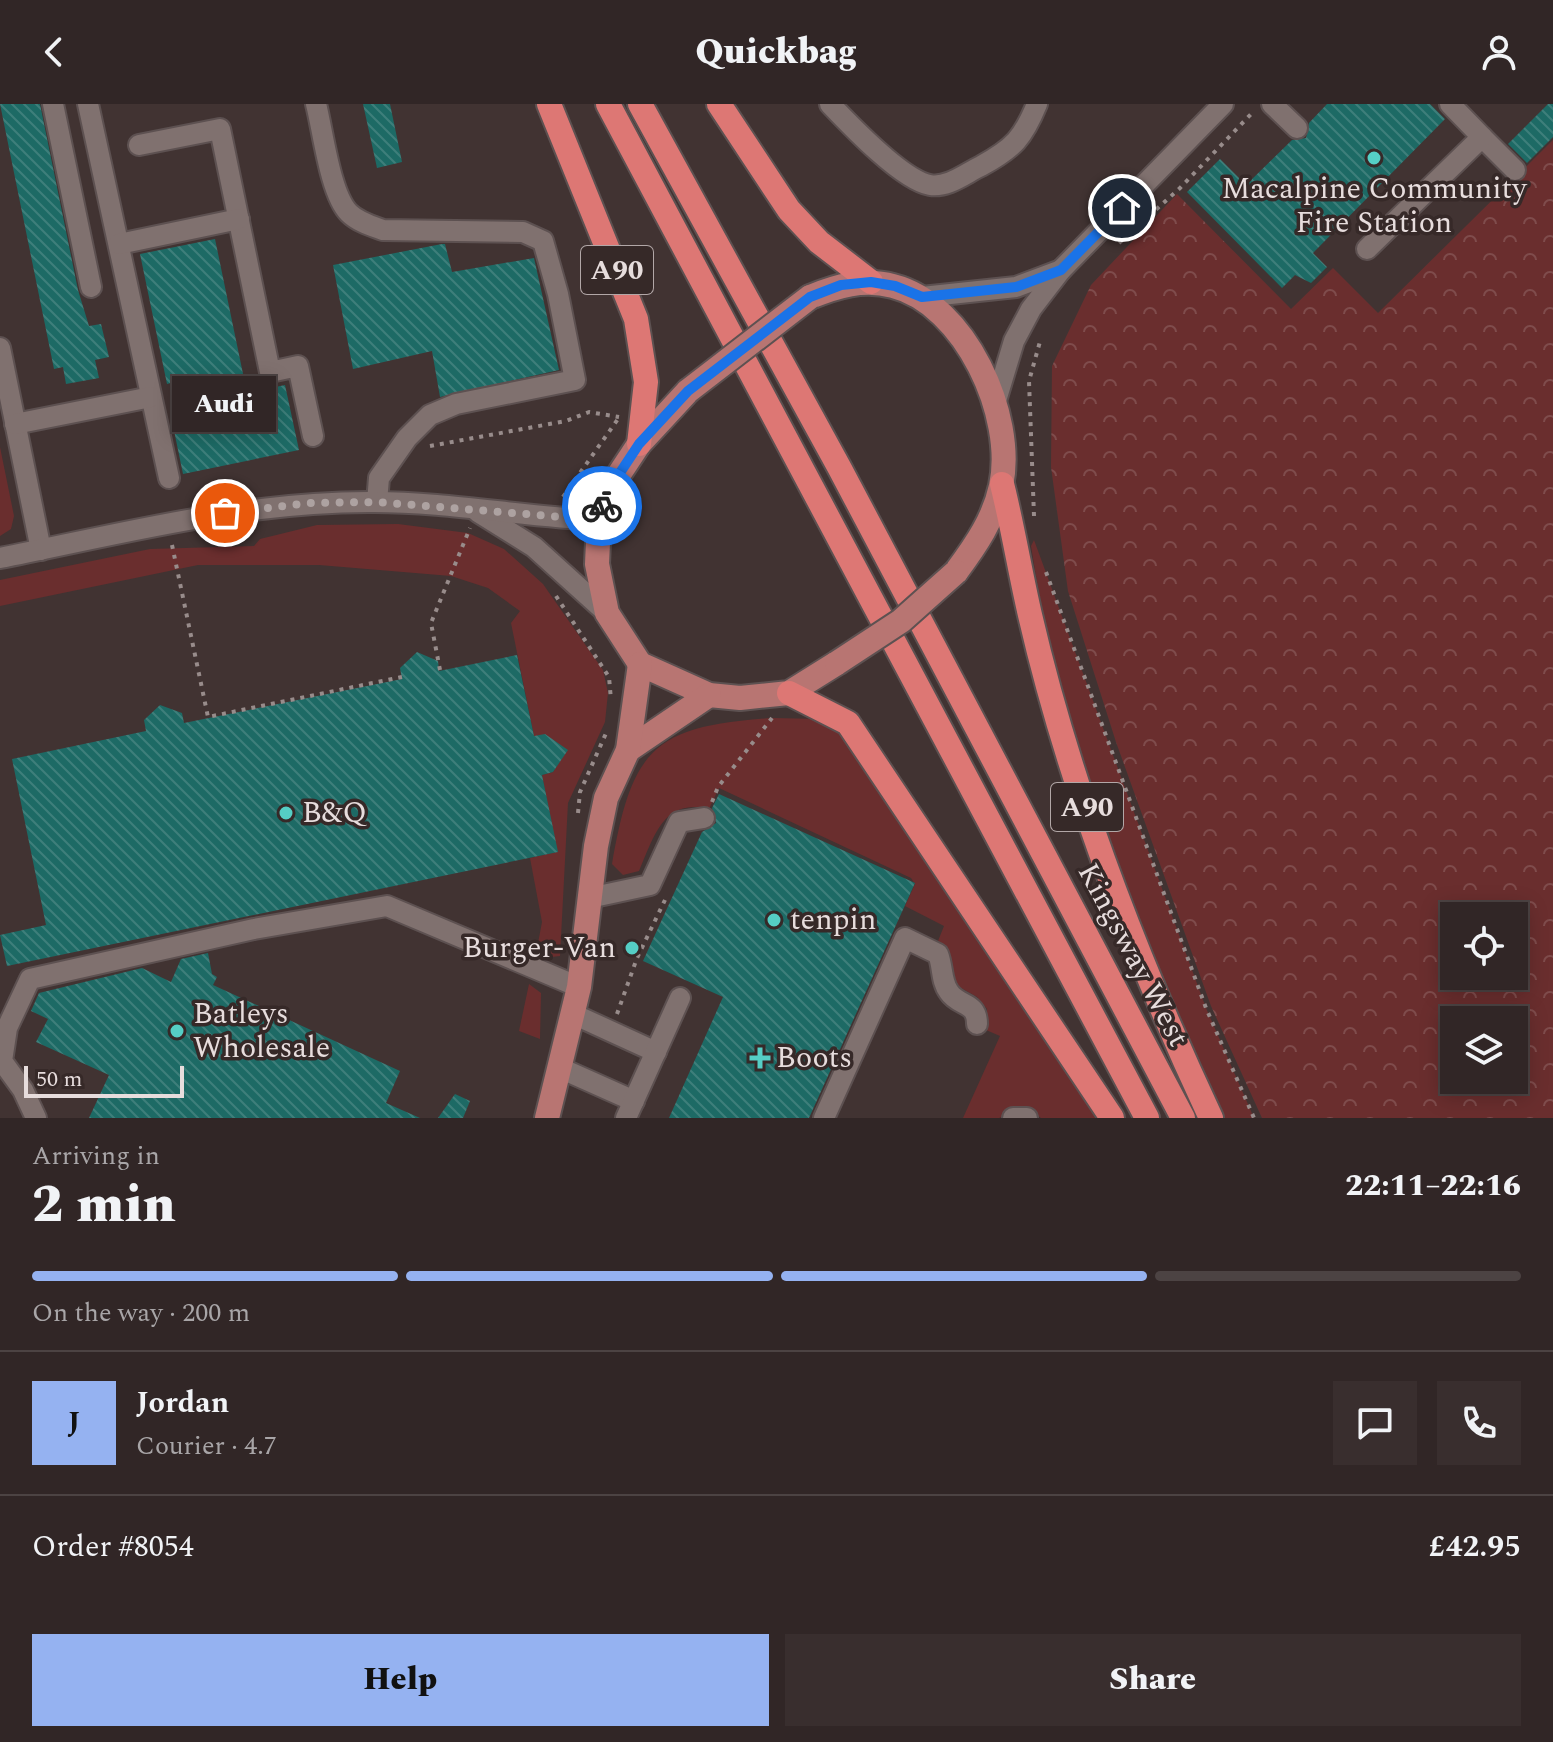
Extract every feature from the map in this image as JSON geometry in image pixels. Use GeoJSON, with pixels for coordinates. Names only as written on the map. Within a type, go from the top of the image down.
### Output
{"type":"FeatureCollection","features":[{"type":"Feature","properties":{"kind":"highway","name":"A90"},"geometry":{"type":"LineString","coordinates":[[549,104],[636,319],[646,382],[639,444]]}},
{"type":"Feature","properties":{"kind":"highway","name":"A90"},"geometry":{"type":"LineString","coordinates":[[608,104],[1147,1118]]}},
{"type":"Feature","properties":{"kind":"highway","name":"Kingsway West"},"geometry":{"type":"LineString","coordinates":[[640,104],[810,414],[1183,1118]]}},
{"type":"Feature","properties":{"kind":"highway"},"geometry":{"type":"LineString","coordinates":[[719,104],[789,210],[819,242],[871,282]]}},
{"type":"Feature","properties":{"kind":"highway","name":"A90"},"geometry":{"type":"LineString","coordinates":[[1002,484],[1017,542],[1030,615],[1074,771],[1140,956],[1211,1118]]}},
{"type":"Feature","properties":{"kind":"highway"},"geometry":{"type":"LineString","coordinates":[[789,693],[848,723],[1112,1118]]}},
{"type":"Feature","properties":{"kind":"main road"},"geometry":{"type":"LineString","coordinates":[[871,282],[895,286],[922,297],[958,330],[980,367],[995,404],[1002,441],[1002,484],[985,532],[956,572],[901,621],[789,693],[740,698],[709,695],[640,664],[607,613],[597,564],[599,520],[604,497],[639,444],[688,391],[810,297],[841,285],[871,282]]}},
{"type":"Feature","properties":{"kind":"main road"},"geometry":{"type":"LineString","coordinates":[[547,1118],[579,987],[589,898],[606,798],[628,750],[640,664]]}},
{"type":"Feature","properties":{"kind":"main road"},"geometry":{"type":"LineString","coordinates":[[628,750],[709,695]]}},
{"type":"Feature","properties":{"kind":"street"},"geometry":{"type":"LineString","coordinates":[[53,104],[91,287]]}},
{"type":"Feature","properties":{"kind":"street"},"geometry":{"type":"LineString","coordinates":[[88,104],[169,478]]}},
{"type":"Feature","properties":{"kind":"street"},"geometry":{"type":"LineString","coordinates":[[316,104],[340,200],[350,214],[383,230],[533,234],[543,241],[558,294],[575,380],[443,408],[417,427],[379,478],[377,502]]}},
{"type":"Feature","properties":{"kind":"street"},"geometry":{"type":"LineString","coordinates":[[830,104],[865,142],[929,185],[947,184],[1006,152],[1026,133],[1037,104]]}},
{"type":"Feature","properties":{"kind":"street"},"geometry":{"type":"LineString","coordinates":[[995,404],[1014,341],[1031,309],[1061,270],[1223,104]]}},
{"type":"Feature","properties":{"kind":"street"},"geometry":{"type":"LineString","coordinates":[[1272,104],[1297,128]]}},
{"type":"Feature","properties":{"kind":"street"},"geometry":{"type":"LineString","coordinates":[[1450,104],[1515,170]]}},
{"type":"Feature","properties":{"kind":"street"},"geometry":{"type":"LineString","coordinates":[[139,145],[220,129],[270,372],[298,366],[313,436]]}},
{"type":"Feature","properties":{"kind":"street"},"geometry":{"type":"LineString","coordinates":[[1367,249],[1482,137]]}},
{"type":"Feature","properties":{"kind":"street"},"geometry":{"type":"LineString","coordinates":[[119,244],[239,219]]}},
{"type":"Feature","properties":{"kind":"street"},"geometry":{"type":"LineString","coordinates":[[922,297],[1016,287],[1061,270]]}},
{"type":"Feature","properties":{"kind":"street"},"geometry":{"type":"LineString","coordinates":[[0,348],[41,550]]}},
{"type":"Feature","properties":{"kind":"street"},"geometry":{"type":"LineString","coordinates":[[15,424],[151,397]]}},
{"type":"Feature","properties":{"kind":"street"},"geometry":{"type":"LineString","coordinates":[[0,558],[225,513],[309,503],[377,502],[599,520]]}},
{"type":"Feature","properties":{"kind":"street"},"geometry":{"type":"LineString","coordinates":[[477,511],[534,547],[607,613]]}},
{"type":"Feature","properties":{"kind":"street"},"geometry":{"type":"LineString","coordinates":[[589,898],[650,885],[679,822],[704,818]]}},
{"type":"Feature","properties":{"kind":"street"},"geometry":{"type":"LineString","coordinates":[[36,1118],[23,1090],[2,1061],[7,1028],[30,979],[254,929],[387,906],[579,987]]}},
{"type":"Feature","properties":{"kind":"street"},"geometry":{"type":"LineString","coordinates":[[824,1118],[905,938],[938,954],[945,988],[952,997],[971,1006],[977,1014],[977,1024]]}},
{"type":"Feature","properties":{"kind":"street"},"geometry":{"type":"LineString","coordinates":[[560,1068],[630,1109],[680,998]]}},
{"type":"Feature","properties":{"kind":"street"},"geometry":{"type":"LineString","coordinates":[[573,1014],[656,1052]]}},
{"type":"Feature","properties":{"kind":"street"},"geometry":{"type":"LineString","coordinates":[[1013,1118],[1027,1118]]}},
{"type":"Feature","properties":{"kind":"path"},"geometry":{"type":"LineString","coordinates":[[1112,249],[1180,188],[1261,104]]}},
{"type":"Feature","properties":{"kind":"path"},"geometry":{"type":"LineString","coordinates":[[1017,542],[1034,540],[1029,381],[1041,337]]}},
{"type":"Feature","properties":{"kind":"path"},"geometry":{"type":"LineString","coordinates":[[390,463],[420,448],[566,421],[589,412],[619,417]]}},
{"type":"Feature","properties":{"kind":"path"},"geometry":{"type":"LineString","coordinates":[[440,670],[431,623],[477,511]]}},
{"type":"Feature","properties":{"kind":"path"},"geometry":{"type":"LineString","coordinates":[[152,526],[156,546],[172,544],[208,717],[402,677]]}},
{"type":"Feature","properties":{"kind":"path"},"geometry":{"type":"LineString","coordinates":[[468,533],[480,539]]}},
{"type":"Feature","properties":{"kind":"path"},"geometry":{"type":"LineString","coordinates":[[1045,569],[1201,994],[1254,1118]]}},
{"type":"Feature","properties":{"kind":"path"},"geometry":{"type":"LineString","coordinates":[[552,590],[609,677],[611,709]]}},
{"type":"Feature","properties":{"kind":"path"},"geometry":{"type":"LineString","coordinates":[[704,818],[718,787],[772,718],[785,718]]}},
{"type":"Feature","properties":{"kind":"path"},"geometry":{"type":"LineString","coordinates":[[577,823],[580,792],[612,719]]}},
{"type":"Feature","properties":{"kind":"path"},"geometry":{"type":"LineString","coordinates":[[611,1031],[637,958],[671,888]]}},
{"type":"Feature","properties":{"kind":"green space"},"geometry":{"type":"Polygon","coordinates":[[[1553,140],[1553,1118],[1262,1118],[1211,1006],[1116,742],[1068,591],[1051,467],[1052,366],[1091,285],[1177,194],[1291,309],[1333,268],[1378,313],[1553,140]]]}},
{"type":"Feature","properties":{"kind":"green space"},"geometry":{"type":"Polygon","coordinates":[[[0,447],[14,516],[11,529],[0,536],[0,447]]]}},
{"type":"Feature","properties":{"kind":"green space"},"geometry":{"type":"Polygon","coordinates":[[[398,524],[468,533],[504,549],[543,584],[603,670],[608,693],[605,722],[568,803],[560,956],[535,959],[542,922],[530,858],[557,852],[542,775],[553,772],[567,750],[534,736],[511,623],[520,611],[488,588],[451,576],[319,565],[198,565],[0,606],[0,580],[150,549],[254,546],[260,539],[317,525],[398,524]]]}},
{"type":"Feature","properties":{"kind":"green space"},"geometry":{"type":"Polygon","coordinates":[[[1034,540],[1206,1008],[1254,1118],[1223,1118],[1132,911],[1082,766],[1062,692],[1044,619],[1031,546],[1034,540]]]}},
{"type":"Feature","properties":{"kind":"green space"},"geometry":{"type":"Polygon","coordinates":[[[772,718],[821,719],[839,729],[1098,1118],[1041,1118],[1027,1108],[999,1118],[963,1118],[1000,1036],[986,1030],[987,1009],[977,997],[954,984],[952,961],[938,941],[944,926],[905,906],[915,884],[911,878],[719,788],[709,809],[681,809],[662,823],[639,871],[623,875],[612,864],[629,793],[640,769],[655,750],[675,737],[700,728],[772,718]]]}},
{"type":"Feature","properties":{"kind":"green space"},"geometry":{"type":"Polygon","coordinates":[[[529,984],[541,993],[540,1039],[519,1031],[529,984]]]}},
{"type":"Feature","properties":{"kind":"building"},"geometry":{"type":"Polygon","coordinates":[[[0,104],[40,104],[78,290],[89,326],[101,324],[109,357],[95,360],[99,378],[66,384],[63,367],[54,369],[0,104]]]}},
{"type":"Feature","properties":{"kind":"building"},"geometry":{"type":"Polygon","coordinates":[[[363,104],[390,104],[402,162],[377,168],[363,104]]]}},
{"type":"Feature","properties":{"kind":"building"},"geometry":{"type":"Polygon","coordinates":[[[1327,104],[1430,104],[1445,119],[1313,253],[1327,267],[1311,283],[1295,275],[1282,288],[1187,192],[1220,159],[1246,185],[1292,140],[1306,138],[1309,123],[1327,104]]]}},
{"type":"Feature","properties":{"kind":"building"},"geometry":{"type":"Polygon","coordinates":[[[1548,104],[1553,104],[1553,137],[1527,163],[1508,144],[1548,104]]]}},
{"type":"Feature","properties":{"kind":"building"},"geometry":{"type":"Polygon","coordinates":[[[215,239],[247,393],[285,385],[299,450],[183,474],[171,416],[178,415],[171,383],[167,384],[140,254],[215,239]]]}},
{"type":"Feature","properties":{"kind":"building"},"geometry":{"type":"Polygon","coordinates":[[[445,244],[452,272],[534,258],[559,370],[440,397],[432,351],[353,369],[333,265],[445,244]]]}},
{"type":"Feature","properties":{"kind":"building","name":"B&Q"},"geometry":{"type":"Polygon","coordinates":[[[417,652],[438,661],[439,671],[517,655],[534,736],[545,734],[568,750],[553,772],[542,775],[558,852],[7,966],[0,935],[46,925],[12,759],[146,731],[144,720],[160,705],[182,713],[184,723],[402,679],[400,668],[417,652]]]}},
{"type":"Feature","properties":{"kind":"building","name":"tenpin"},"geometry":{"type":"Polygon","coordinates":[[[719,794],[915,883],[809,1118],[669,1118],[723,997],[643,961],[702,832],[716,823],[712,808],[719,794]]]}},
{"type":"Feature","properties":{"kind":"building","name":"Batleys Wholesale"},"geometry":{"type":"Polygon","coordinates":[[[208,953],[212,974],[217,977],[213,985],[400,1071],[386,1103],[420,1118],[89,1118],[109,1075],[36,1042],[48,1019],[31,1011],[39,993],[142,968],[171,982],[181,959],[208,953]]]}},
{"type":"Feature","properties":{"kind":"building"},"geometry":{"type":"Polygon","coordinates":[[[455,1094],[470,1101],[463,1118],[438,1118],[455,1094]]]}},
{"type":"Feature","properties":{"kind":"way so far"},"geometry":{"type":"LineString","coordinates":[[225,513],[309,503],[377,502],[599,520],[602,506]]}},
{"type":"Feature","properties":{"kind":"place","name":"Macalpine Community Fire Station"},"geometry":{"type":"Point","coordinates":[1374,158]}},
{"type":"Feature","properties":{"kind":"place","name":"Audi"},"geometry":{"type":"Point","coordinates":[225,513]}},
{"type":"Feature","properties":{"kind":"place","name":"B&Q"},"geometry":{"type":"Point","coordinates":[286,813]}},
{"type":"Feature","properties":{"kind":"place","name":"tenpin"},"geometry":{"type":"Point","coordinates":[774,920]}},
{"type":"Feature","properties":{"kind":"place","name":"Burger-Van"},"geometry":{"type":"Point","coordinates":[632,948]}},
{"type":"Feature","properties":{"kind":"place","name":"Batleys Wholesale"},"geometry":{"type":"Point","coordinates":[177,1031]}},
{"type":"Feature","properties":{"kind":"place","name":"Boots"},"geometry":{"type":"Point","coordinates":[760,1058]}},
{"type":"Feature","properties":{"kind":"route"},"geometry":{"type":"LineString","coordinates":[[602,506],[604,497],[639,444],[688,391],[810,297],[841,285],[871,282],[895,286],[922,297],[984,293],[1016,287],[1061,270],[1122,208]]}}]}
